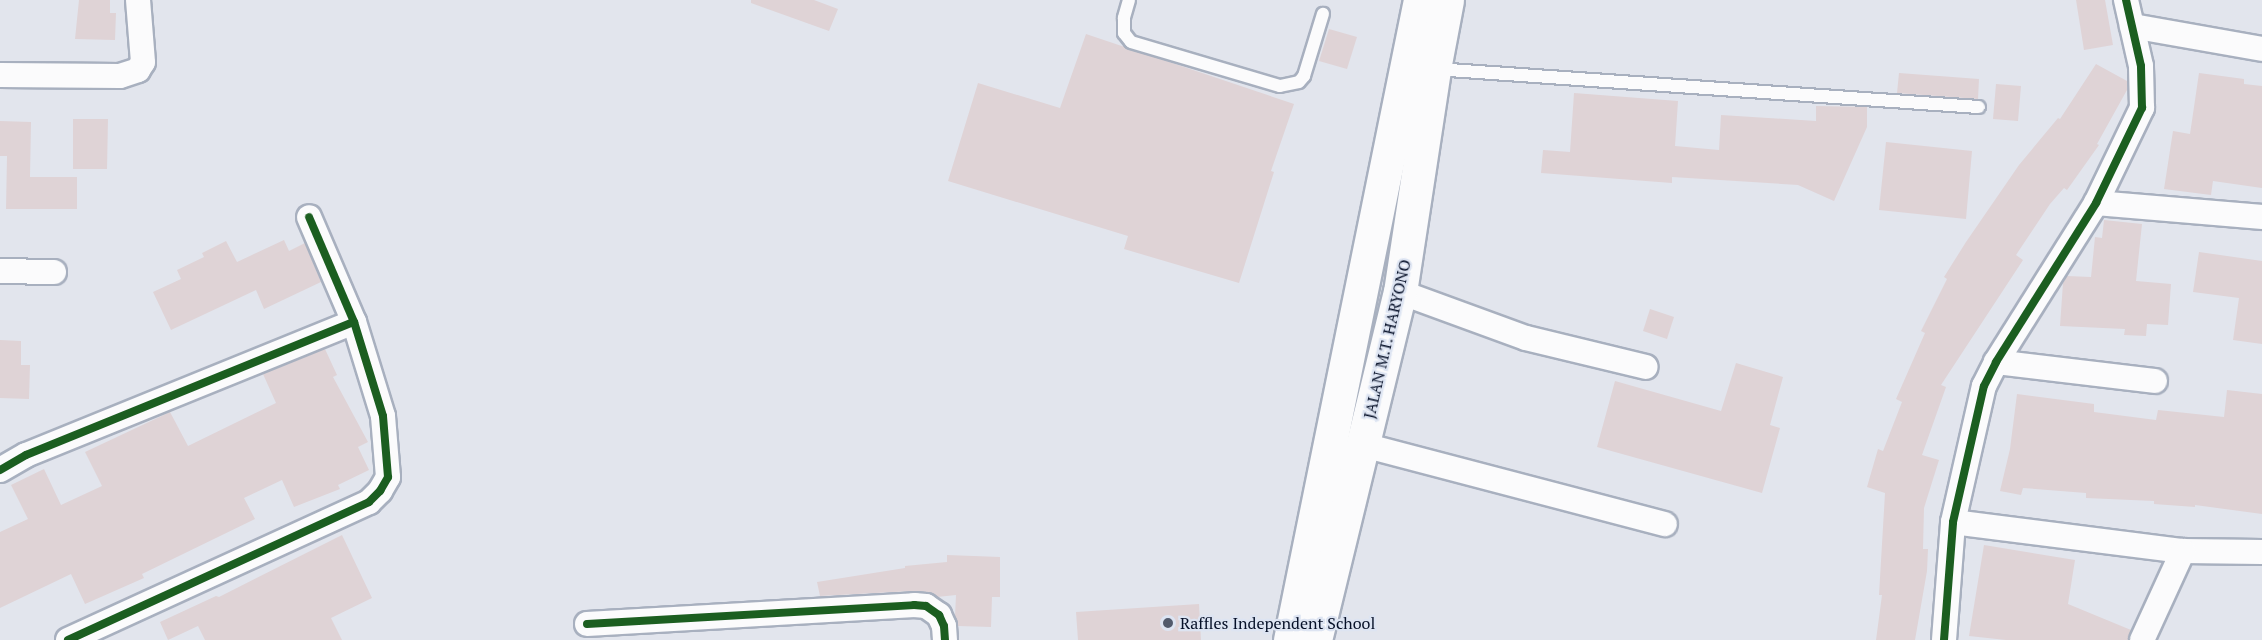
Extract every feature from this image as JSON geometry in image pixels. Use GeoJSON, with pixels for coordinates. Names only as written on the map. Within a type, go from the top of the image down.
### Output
{"type":"FeatureCollection","features":[{"type":"Feature","properties":{"kind":"main road","name":"JALAN M.T. HARYONO"},"geometry":{"type":"LineString","coordinates":[[1290,640],[1420,0]]}},
{"type":"Feature","properties":{"kind":"main road","name":"JALAN M.T. HARYONO"},"geometry":{"type":"LineString","coordinates":[[1315,640],[1400,292],[1434,69],[1448,0]]}},
{"type":"Feature","properties":{"kind":"street"},"geometry":{"type":"LineString","coordinates":[[0,75],[120,76],[138,70],[143,62],[138,0]]}},
{"type":"Feature","properties":{"kind":"street"},"geometry":{"type":"LineString","coordinates":[[1944,640],[1953,522],[1984,386],[1996,362],[2096,203],[2142,108],[2143,77],[2126,0]]}},
{"type":"Feature","properties":{"kind":"street"},"geometry":{"type":"LineString","coordinates":[[2132,26],[2262,49]]}},
{"type":"Feature","properties":{"kind":"street"},"geometry":{"type":"LineString","coordinates":[[2096,203],[2262,217]]}},
{"type":"Feature","properties":{"kind":"street"},"geometry":{"type":"LineString","coordinates":[[68,640],[369,502],[380,491],[387,477],[383,416],[354,322],[309,217]]}},
{"type":"Feature","properties":{"kind":"street"},"geometry":{"type":"LineString","coordinates":[[0,271],[54,272]]}},
{"type":"Feature","properties":{"kind":"street"},"geometry":{"type":"LineString","coordinates":[[1400,292],[1526,338],[1646,367]]}},
{"type":"Feature","properties":{"kind":"street"},"geometry":{"type":"LineString","coordinates":[[0,470],[26,455],[354,322]]}},
{"type":"Feature","properties":{"kind":"street"},"geometry":{"type":"LineString","coordinates":[[1996,362],[2155,381]]}},
{"type":"Feature","properties":{"kind":"street"},"geometry":{"type":"LineString","coordinates":[[1363,445],[1665,524]]}},
{"type":"Feature","properties":{"kind":"street"},"geometry":{"type":"LineString","coordinates":[[0,457],[26,455]]}},
{"type":"Feature","properties":{"kind":"street"},"geometry":{"type":"LineString","coordinates":[[1953,522],[2182,551],[2262,552]]}},
{"type":"Feature","properties":{"kind":"street"},"geometry":{"type":"LineString","coordinates":[[2142,640],[2182,551]]}},
{"type":"Feature","properties":{"kind":"street"},"geometry":{"type":"LineString","coordinates":[[587,624],[914,605],[926,606],[939,615],[944,626],[945,640]]}},
{"type":"Feature","properties":{"kind":"lane"},"geometry":{"type":"LineString","coordinates":[[1129,0],[1124,18],[1124,33],[1131,42],[1280,86],[1299,82],[1305,76],[1323,14]]}},
{"type":"Feature","properties":{"kind":"lane"},"geometry":{"type":"LineString","coordinates":[[1434,69],[1979,107]]}},
{"type":"Feature","properties":{"kind":"building"},"geometry":{"type":"Polygon","coordinates":[[[79,0],[110,0],[110,13],[116,13],[115,40],[75,39],[79,0]]]}},
{"type":"Feature","properties":{"kind":"building"},"geometry":{"type":"Polygon","coordinates":[[[751,0],[814,0],[838,9],[829,31],[751,3],[751,0]]]}},
{"type":"Feature","properties":{"kind":"building"},"geometry":{"type":"Polygon","coordinates":[[[2076,0],[2105,0],[2113,45],[2084,50],[2076,0]]]}},
{"type":"Feature","properties":{"kind":"building"},"geometry":{"type":"Polygon","coordinates":[[[1329,29],[1357,37],[1347,69],[1319,61],[1329,29]]]}},
{"type":"Feature","properties":{"kind":"building"},"geometry":{"type":"Polygon","coordinates":[[[1086,34],[1294,104],[1271,171],[1274,172],[1239,283],[1124,249],[1128,236],[948,181],[978,83],[1060,108],[1086,34]]]}},
{"type":"Feature","properties":{"kind":"building"},"geometry":{"type":"Polygon","coordinates":[[[2096,64],[2127,81],[2127,90],[2097,144],[2099,145],[2067,190],[2064,188],[2050,204],[2016,255],[2023,260],[1941,385],[1946,387],[1922,455],[1939,460],[1924,508],[1923,549],[1928,549],[1927,571],[1915,640],[1876,640],[1882,595],[1879,595],[1885,493],[1867,487],[1878,449],[1883,451],[1902,402],[1896,399],[1925,333],[1921,331],[1947,279],[1944,277],[1966,242],[2019,165],[2058,118],[2060,119],[2096,64]]]}},
{"type":"Feature","properties":{"kind":"building"},"geometry":{"type":"Polygon","coordinates":[[[1899,73],[1979,79],[1978,99],[1897,93],[1899,73]]]}},
{"type":"Feature","properties":{"kind":"building"},"geometry":{"type":"Polygon","coordinates":[[[2199,73],[2244,79],[2244,84],[2262,86],[2262,188],[2213,181],[2211,195],[2164,189],[2173,131],[2190,134],[2199,73]]]}},
{"type":"Feature","properties":{"kind":"building"},"geometry":{"type":"Polygon","coordinates":[[[1996,84],[2021,86],[2018,121],[1993,119],[1996,84]]]}},
{"type":"Feature","properties":{"kind":"building"},"geometry":{"type":"Polygon","coordinates":[[[1574,93],[1678,101],[1675,146],[1719,150],[1721,115],[1816,121],[1816,106],[1867,107],[1867,127],[1834,201],[1798,185],[1672,177],[1672,183],[1541,173],[1543,150],[1570,152],[1574,93]]]}},
{"type":"Feature","properties":{"kind":"building"},"geometry":{"type":"Polygon","coordinates":[[[73,119],[108,119],[107,169],[73,169],[73,119]]]}},
{"type":"Feature","properties":{"kind":"building"},"geometry":{"type":"Polygon","coordinates":[[[0,121],[31,122],[30,177],[77,177],[77,209],[6,209],[7,156],[0,156],[0,121]]]}},
{"type":"Feature","properties":{"kind":"building"},"geometry":{"type":"Polygon","coordinates":[[[1886,142],[1972,151],[1966,219],[1879,210],[1886,142]]]}},
{"type":"Feature","properties":{"kind":"building"},"geometry":{"type":"Polygon","coordinates":[[[2104,220],[2142,224],[2136,281],[2171,284],[2168,325],[2147,324],[2146,336],[2124,335],[2125,329],[2060,326],[2063,283],[2067,276],[2091,277],[2095,237],[2102,238],[2104,220]]]}},
{"type":"Feature","properties":{"kind":"building"},"geometry":{"type":"Polygon","coordinates":[[[284,240],[289,251],[305,243],[321,282],[264,309],[256,290],[171,330],[153,292],[181,279],[177,270],[204,257],[202,253],[226,241],[237,262],[284,240]]]}},
{"type":"Feature","properties":{"kind":"building"},"geometry":{"type":"Polygon","coordinates":[[[2199,252],[2262,261],[2262,344],[2233,340],[2239,298],[2193,292],[2199,252]]]}},
{"type":"Feature","properties":{"kind":"building"},"geometry":{"type":"Polygon","coordinates":[[[1650,309],[1674,317],[1667,339],[1643,331],[1650,309]]]}},
{"type":"Feature","properties":{"kind":"building"},"geometry":{"type":"Polygon","coordinates":[[[0,340],[21,341],[21,365],[30,365],[29,399],[0,398],[0,340]]]}},
{"type":"Feature","properties":{"kind":"building"},"geometry":{"type":"Polygon","coordinates":[[[325,349],[337,375],[333,377],[368,442],[358,447],[369,470],[338,485],[340,489],[294,507],[282,480],[244,498],[255,519],[142,574],[144,578],[85,604],[71,574],[0,608],[0,532],[28,519],[11,485],[44,469],[61,505],[102,486],[85,452],[170,412],[188,446],[276,403],[263,374],[325,349]]]}},
{"type":"Feature","properties":{"kind":"building"},"geometry":{"type":"Polygon","coordinates":[[[1736,363],[1783,377],[1770,425],[1780,428],[1762,493],[1597,447],[1615,381],[1721,411],[1736,363]]]}},
{"type":"Feature","properties":{"kind":"building"},"geometry":{"type":"Polygon","coordinates":[[[2227,390],[2262,394],[2262,514],[2195,505],[2195,507],[2154,504],[2154,501],[2086,498],[2086,493],[2023,488],[2021,495],[2000,491],[2010,449],[2017,394],[2094,404],[2094,412],[2156,420],[2158,410],[2224,417],[2227,390]]]}},
{"type":"Feature","properties":{"kind":"building"},"geometry":{"type":"Polygon","coordinates":[[[342,535],[372,598],[331,618],[342,640],[205,640],[198,626],[168,640],[160,622],[216,596],[219,597],[342,535]]]}},
{"type":"Feature","properties":{"kind":"building"},"geometry":{"type":"Polygon","coordinates":[[[1984,545],[2075,560],[2068,604],[2131,630],[2128,640],[2006,640],[1969,636],[1984,545]]]}},
{"type":"Feature","properties":{"kind":"building"},"geometry":{"type":"Polygon","coordinates":[[[947,555],[1000,557],[1000,597],[992,597],[991,627],[958,626],[955,616],[956,595],[937,597],[928,592],[913,591],[820,596],[817,582],[905,568],[905,566],[947,562],[947,555]]]}},
{"type":"Feature","properties":{"kind":"building"},"geometry":{"type":"Polygon","coordinates":[[[1199,604],[1201,640],[1078,640],[1076,612],[1199,604]]]}},
{"type":"Feature","properties":{"kind":"cycle path"},"geometry":{"type":"LineString","coordinates":[[1944,640],[1953,522],[1984,386],[1996,362],[2096,203],[2142,108],[2141,66],[2126,0]]}},
{"type":"Feature","properties":{"kind":"cycle path"},"geometry":{"type":"LineString","coordinates":[[68,640],[369,502],[380,491],[388,477],[383,416],[354,322],[309,217]]}},
{"type":"Feature","properties":{"kind":"cycle path"},"geometry":{"type":"LineString","coordinates":[[0,470],[26,455],[354,322]]}},
{"type":"Feature","properties":{"kind":"cycle path"},"geometry":{"type":"LineString","coordinates":[[587,624],[914,605],[926,606],[939,615],[944,626],[945,640]]}},
{"type":"Feature","properties":{"kind":"place","name":"Raffles Independent School"},"geometry":{"type":"Point","coordinates":[1168,623]}}]}
